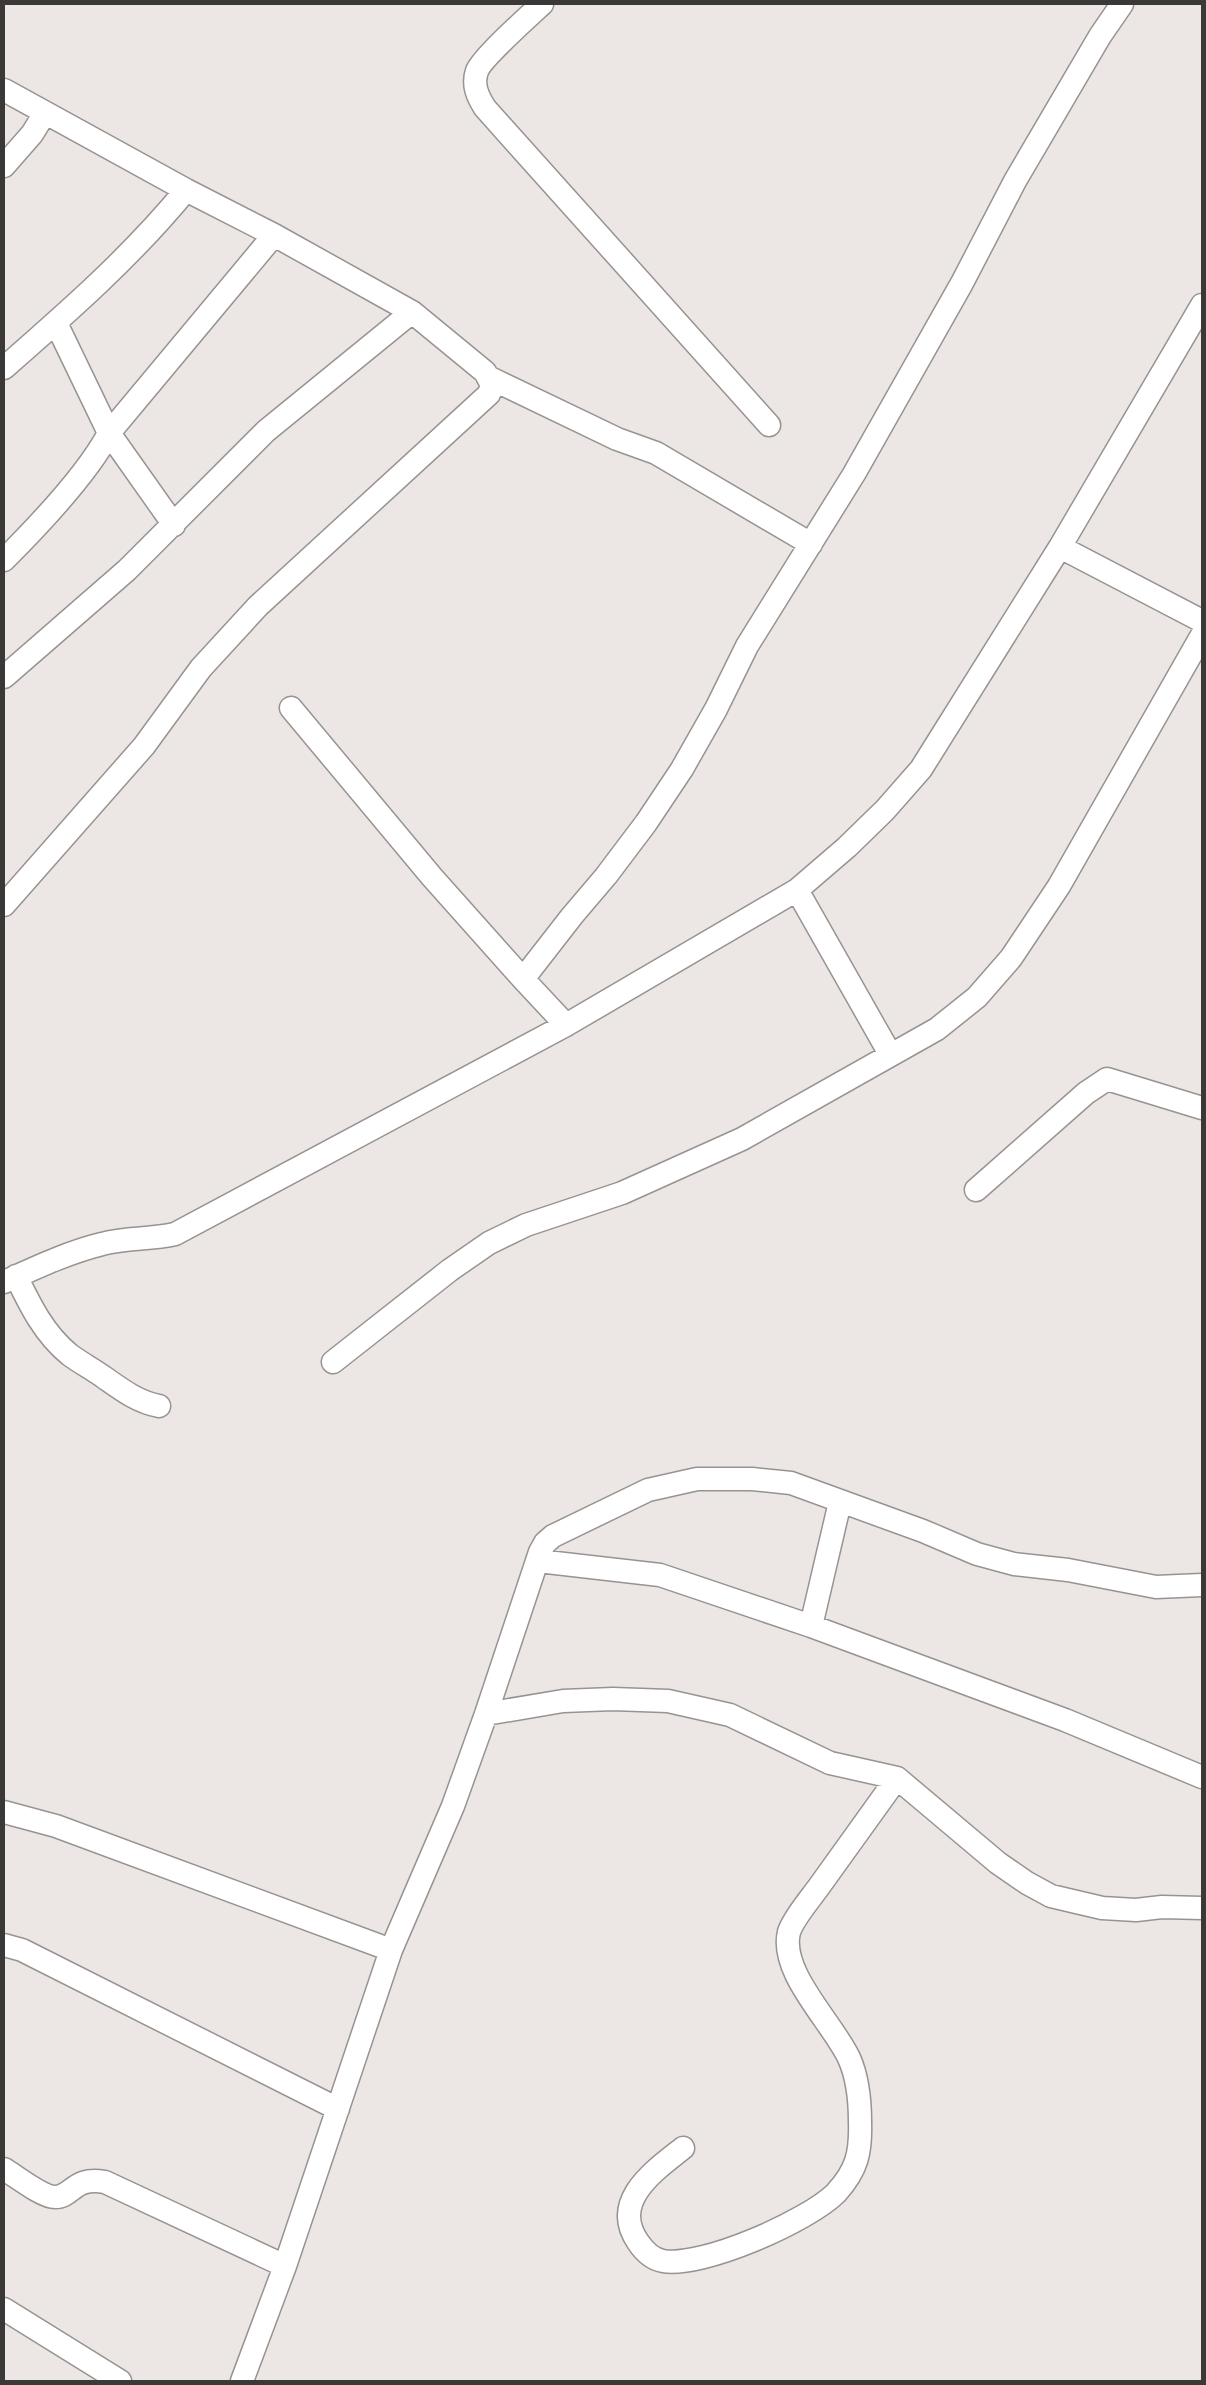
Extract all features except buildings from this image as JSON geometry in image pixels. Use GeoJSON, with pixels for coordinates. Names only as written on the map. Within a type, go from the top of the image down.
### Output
{"type":"FeatureCollection","features":[{"type":"Feature","properties":{"kind":"street"},"geometry":{"type":"LineString","coordinates":[[542,4],[491,54],[477,71],[476,93],[485,108],[769,425]]}},
{"type":"Feature","properties":{"kind":"street"},"geometry":{"type":"LineString","coordinates":[[523,979],[612,868],[677,777],[716,709],[747,646],[811,544],[896,400],[1015,181],[1100,36],[1122,4]]}},
{"type":"Feature","properties":{"kind":"street"},"geometry":{"type":"LineString","coordinates":[[4,90],[186,190],[274,235],[412,312],[490,378],[617,439],[656,453],[811,544]]}},
{"type":"Feature","properties":{"kind":"street"},"geometry":{"type":"LineString","coordinates":[[4,166],[32,134],[45,113]]}},
{"type":"Feature","properties":{"kind":"street"},"geometry":{"type":"LineString","coordinates":[[4,368],[56,323],[124,259],[160,222],[186,190]]}},
{"type":"Feature","properties":{"kind":"street"},"geometry":{"type":"LineString","coordinates":[[4,560],[30,534],[100,451],[109,432],[274,235]]}},
{"type":"Feature","properties":{"kind":"street"},"geometry":{"type":"LineString","coordinates":[[159,1406],[145,1403],[132,1397],[64,1349],[41,1324],[10,1279],[101,1244],[124,1239],[152,1239],[175,1234],[566,1024],[797,890],[847,847],[885,810],[921,769],[1060,547],[1202,306]]}},
{"type":"Feature","properties":{"kind":"street"},"geometry":{"type":"LineString","coordinates":[[4,677],[127,570],[266,431],[412,312]]}},
{"type":"Feature","properties":{"kind":"street"},"geometry":{"type":"LineString","coordinates":[[56,323],[109,432],[174,525]]}},
{"type":"Feature","properties":{"kind":"street"},"geometry":{"type":"LineString","coordinates":[[4,905],[144,746],[201,668],[220,647],[258,606],[489,394],[492,385],[490,378]]}},
{"type":"Feature","properties":{"kind":"street"},"geometry":{"type":"LineString","coordinates":[[1060,547],[1202,621]]}},
{"type":"Feature","properties":{"kind":"street"},"geometry":{"type":"LineString","coordinates":[[333,1362],[450,1270],[489,1243],[526,1225],[622,1193],[742,1139],[937,1029],[977,997],[1011,958],[1059,886],[1202,635]]}},
{"type":"Feature","properties":{"kind":"street"},"geometry":{"type":"LineString","coordinates":[[291,708],[432,877],[566,1024]]}},
{"type":"Feature","properties":{"kind":"street"},"geometry":{"type":"LineString","coordinates":[[797,890],[890,1054]]}},
{"type":"Feature","properties":{"kind":"street"},"geometry":{"type":"LineString","coordinates":[[976,1190],[1086,1093],[1107,1079],[1202,1108]]}},
{"type":"Feature","properties":{"kind":"street"},"geometry":{"type":"LineString","coordinates":[[242,2381],[285,2266],[391,1950],[453,1806],[538,1561],[545,1543],[553,1536],[648,1490],[697,1479],[752,1479],[791,1483],[923,1531],[977,1554],[1014,1564],[1068,1570],[1156,1587],[1202,1585]]}},
{"type":"Feature","properties":{"kind":"street"},"geometry":{"type":"LineString","coordinates":[[811,1626],[840,1502]]}},
{"type":"Feature","properties":{"kind":"street"},"geometry":{"type":"LineString","coordinates":[[538,1561],[660,1575],[811,1626],[1065,1720],[1202,1777]]}},
{"type":"Feature","properties":{"kind":"street"},"geometry":{"type":"LineString","coordinates":[[486,1714],[563,1701],[613,1699],[668,1701],[730,1715],[830,1763],[897,1778],[998,1864],[1051,1896],[1102,1908],[1136,1910],[1162,1907],[1202,1908]]}},
{"type":"Feature","properties":{"kind":"street"},"geometry":{"type":"LineString","coordinates":[[683,2148],[650,2174],[634,2196],[627,2215],[634,2236],[646,2253],[663,2261],[689,2260],[728,2251],[801,2218],[834,2194],[855,2169],[861,2143],[860,2108],[856,2078],[835,2031],[798,1980],[788,1954],[790,1932],[804,1908],[897,1778]]}},
{"type":"Feature","properties":{"kind":"street"},"geometry":{"type":"LineString","coordinates":[[4,1812],[56,1826],[391,1950]]}},
{"type":"Feature","properties":{"kind":"street"},"geometry":{"type":"LineString","coordinates":[[4,1945],[22,1950],[338,2109]]}},
{"type":"Feature","properties":{"kind":"street"},"geometry":{"type":"LineString","coordinates":[[4,2169],[46,2195],[54,2197],[62,2196],[79,2183],[91,2179],[105,2182],[285,2266]]}},
{"type":"Feature","properties":{"kind":"street"},"geometry":{"type":"LineString","coordinates":[[4,2309],[120,2381]]}}]}
